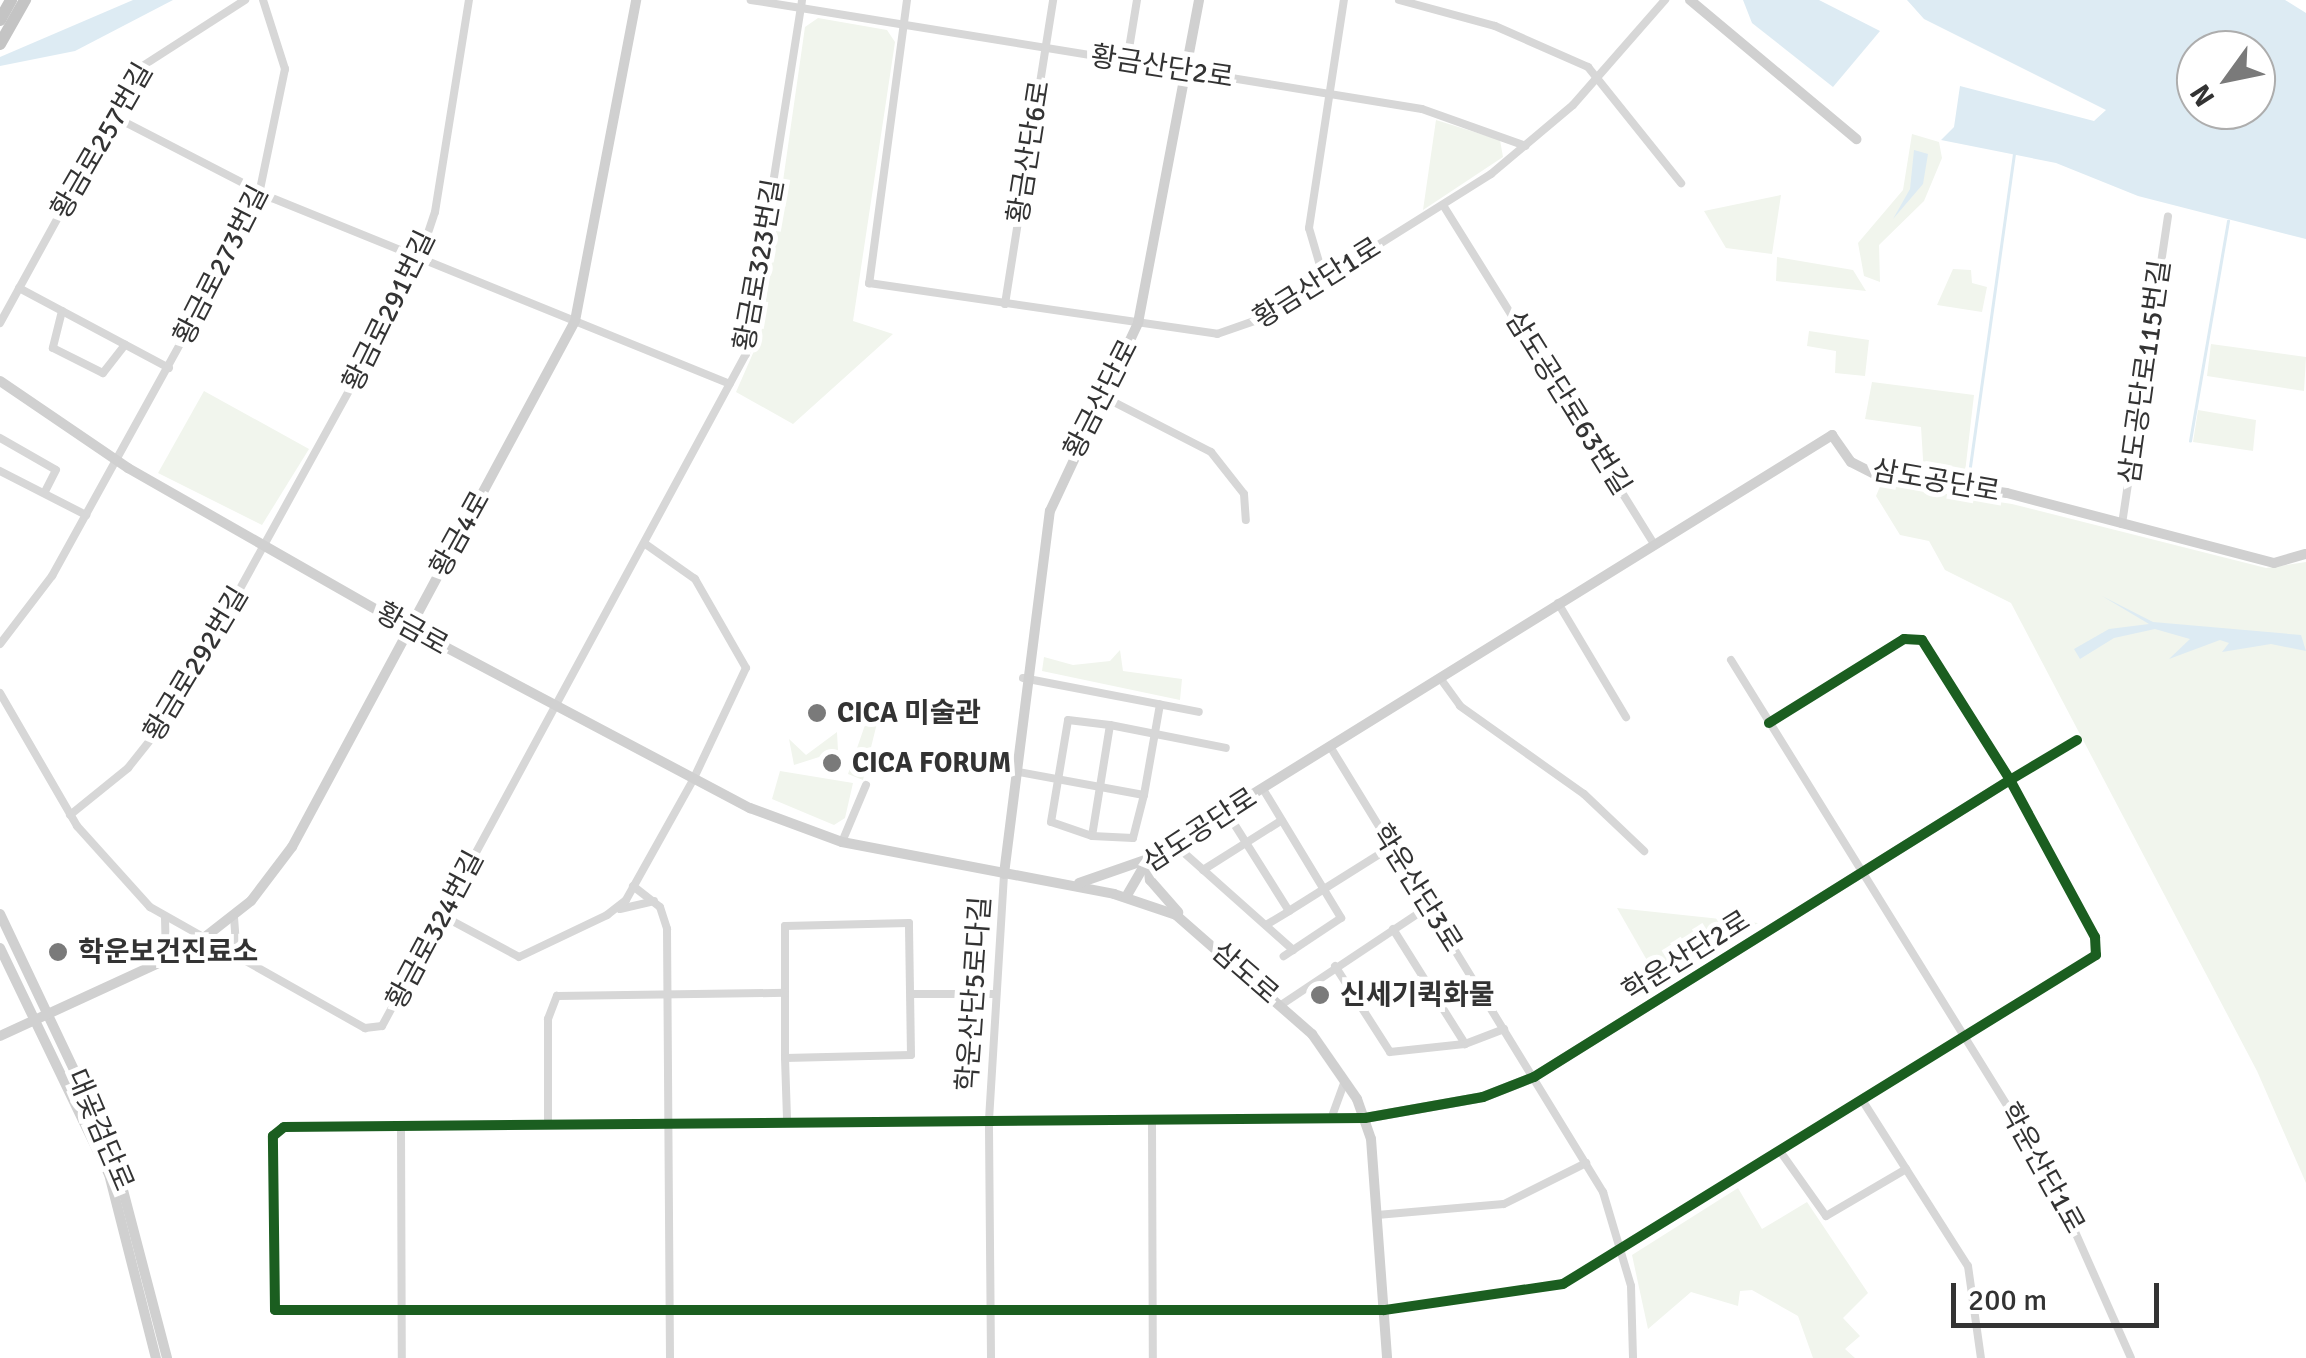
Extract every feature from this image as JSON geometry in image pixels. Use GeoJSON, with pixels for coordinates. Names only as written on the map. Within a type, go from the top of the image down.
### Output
{"type":"FeatureCollection","features":[{"type":"Feature","properties":{"kind":"highway"},"geometry":{"type":"LineString","coordinates":[[0,20],[12,0]]}},
{"type":"Feature","properties":{"kind":"highway"},"geometry":{"type":"LineString","coordinates":[[3,40],[25,0]]}},
{"type":"Feature","properties":{"kind":"street","name":"황금로257번길"},"geometry":{"type":"LineString","coordinates":[[0,323],[113,116],[152,55],[245,0]]}},
{"type":"Feature","properties":{"kind":"street","name":"황금로273번길"},"geometry":{"type":"LineString","coordinates":[[0,644],[86,515],[261,194],[285,70],[263,0]]}},
{"type":"Feature","properties":{"kind":"street","name":"황금로291번길"},"geometry":{"type":"LineString","coordinates":[[266,544],[421,258],[470,0]]}},
{"type":"Feature","properties":{"kind":"street","name":"황금4로"},"geometry":{"type":"LineString","coordinates":[[47,1012],[203,940],[234,917],[292,847],[575,322],[636,0]]}},
{"type":"Feature","properties":{"kind":"street"},"geometry":{"type":"LineString","coordinates":[[751,0],[801,4]]}},
{"type":"Feature","properties":{"kind":"street","name":"황금산단1로"},"geometry":{"type":"LineString","coordinates":[[906,0],[866,278],[1005,304],[1227,334],[1443,205],[1526,146],[1600,78],[1665,0]]}},
{"type":"Feature","properties":{"kind":"street","name":"황금산단6로"},"geometry":{"type":"LineString","coordinates":[[1005,304],[1054,0]]}},
{"type":"Feature","properties":{"kind":"street"},"geometry":{"type":"LineString","coordinates":[[1126,61],[1136,0]]}},
{"type":"Feature","properties":{"kind":"street","name":"황금산단로"},"geometry":{"type":"LineString","coordinates":[[1004,874],[1024,678],[1050,511],[1138,323],[1199,0]]}},
{"type":"Feature","properties":{"kind":"street"},"geometry":{"type":"LineString","coordinates":[[1324,279],[1309,228],[1344,0]]}},
{"type":"Feature","properties":{"kind":"street"},"geometry":{"type":"LineString","coordinates":[[1399,0],[1512,32],[1600,78],[1681,182]]}},
{"type":"Feature","properties":{"kind":"street"},"geometry":{"type":"LineString","coordinates":[[1690,0],[1856,139]]}},
{"type":"Feature","properties":{"kind":"street","name":"황금산단2로"},"geometry":{"type":"LineString","coordinates":[[801,4],[1443,114],[1526,146]]}},
{"type":"Feature","properties":{"kind":"street","name":"황금로323번길"},"geometry":{"type":"LineString","coordinates":[[555,707],[730,384],[752,334],[801,4]]}},
{"type":"Feature","properties":{"kind":"street"},"geometry":{"type":"LineString","coordinates":[[113,116],[261,194],[730,384]]}},
{"type":"Feature","properties":{"kind":"street","name":"삼도공단로63번길"},"geometry":{"type":"LineString","coordinates":[[1443,205],[1654,544]]}},
{"type":"Feature","properties":{"kind":"street","name":"삼도공단로115번길"},"geometry":{"type":"LineString","coordinates":[[2122,528],[2168,216]]}},
{"type":"Feature","properties":{"kind":"street"},"geometry":{"type":"LineString","coordinates":[[19,288],[169,368]]}},
{"type":"Feature","properties":{"kind":"street"},"geometry":{"type":"LineString","coordinates":[[62,312],[49,343],[69,356],[106,373],[125,345]]}},
{"type":"Feature","properties":{"kind":"street","name":"황금로"},"geometry":{"type":"LineString","coordinates":[[0,381],[117,461],[410,628],[693,780],[842,842]]}},
{"type":"Feature","properties":{"kind":"street"},"geometry":{"type":"LineString","coordinates":[[1106,398],[1215,455],[1244,494],[1246,520]]}},
{"type":"Feature","properties":{"kind":"street","name":"삼도공단로"},"geometry":{"type":"LineString","coordinates":[[1126,897],[1148,859],[1832,435],[1864,471],[2007,493],[2122,528],[2274,563],[2306,554]]}},
{"type":"Feature","properties":{"kind":"street"},"geometry":{"type":"LineString","coordinates":[[0,438],[56,470],[46,492]]}},
{"type":"Feature","properties":{"kind":"street"},"geometry":{"type":"LineString","coordinates":[[0,471],[86,515]]}},
{"type":"Feature","properties":{"kind":"street"},"geometry":{"type":"LineString","coordinates":[[616,910],[693,780],[746,668],[695,579],[644,543]]}},
{"type":"Feature","properties":{"kind":"street","name":"황금로292번길"},"geometry":{"type":"LineString","coordinates":[[70,815],[160,730],[266,544]]}},
{"type":"Feature","properties":{"kind":"street"},"geometry":{"type":"LineString","coordinates":[[1558,602],[1626,717]]}},
{"type":"Feature","properties":{"kind":"street"},"geometry":{"type":"LineString","coordinates":[[1365,1118],[668,1119],[401,1128],[284,1127],[273,1136],[275,1310],[401,1316],[1384,1310],[1550,1289],[1624,1251],[2088,964],[2097,949],[2010,780],[1914,636],[1769,722]]}},
{"type":"Feature","properties":{"kind":"street"},"geometry":{"type":"LineString","coordinates":[[1731,660],[1860,874]]}},
{"type":"Feature","properties":{"kind":"street"},"geometry":{"type":"LineString","coordinates":[[1024,678],[1199,712]]}},
{"type":"Feature","properties":{"kind":"street"},"geometry":{"type":"LineString","coordinates":[[1440,678],[1460,706],[1574,786],[1644,851]]}},
{"type":"Feature","properties":{"kind":"street","name":"황금로324번길"},"geometry":{"type":"LineString","coordinates":[[0,693],[70,815],[166,918],[374,1029],[443,916],[555,707]]}},
{"type":"Feature","properties":{"kind":"street"},"geometry":{"type":"LineString","coordinates":[[1160,704],[1154,734],[1144,795],[1133,838],[1092,836],[1052,825],[1068,720],[1110,725],[1154,734],[1226,748]]}},
{"type":"Feature","properties":{"kind":"street"},"geometry":{"type":"LineString","coordinates":[[1092,836],[1110,725]]}},
{"type":"Feature","properties":{"kind":"street","name":"학운산단2로"},"geometry":{"type":"LineString","coordinates":[[1365,1118],[1483,1098],[1534,1077],[2077,740]]}},
{"type":"Feature","properties":{"kind":"street","name":"학운산단3로"},"geometry":{"type":"LineString","coordinates":[[1330,748],[1586,1163],[1624,1251],[1636,1330],[1633,1358]]}},
{"type":"Feature","properties":{"kind":"street"},"geometry":{"type":"LineString","coordinates":[[1013,771],[1144,795]]}},
{"type":"Feature","properties":{"kind":"street"},"geometry":{"type":"LineString","coordinates":[[842,842],[866,785]]}},
{"type":"Feature","properties":{"kind":"street"},"geometry":{"type":"LineString","coordinates":[[1263,789],[1342,918],[1284,956]]}},
{"type":"Feature","properties":{"kind":"street"},"geometry":{"type":"LineString","coordinates":[[1226,812],[1288,911]]}},
{"type":"Feature","properties":{"kind":"street"},"geometry":{"type":"LineString","coordinates":[[1203,870],[1282,820]]}},
{"type":"Feature","properties":{"kind":"street","name":"삼도로"},"geometry":{"type":"LineString","coordinates":[[842,842],[1126,897],[1199,934],[1281,1005],[1343,1074],[1365,1118],[1377,1215],[1387,1358]]}},
{"type":"Feature","properties":{"kind":"street"},"geometry":{"type":"LineString","coordinates":[[1173,843],[1293,950]]}},
{"type":"Feature","properties":{"kind":"street"},"geometry":{"type":"LineString","coordinates":[[1266,925],[1391,847]]}},
{"type":"Feature","properties":{"kind":"street"},"geometry":{"type":"LineString","coordinates":[[1063,884],[1104,880],[1148,859],[1152,884],[1199,934]]}},
{"type":"Feature","properties":{"kind":"street"},"geometry":{"type":"LineString","coordinates":[[640,874],[666,921],[670,1358]]}},
{"type":"Feature","properties":{"kind":"street","name":"학운산단5로다길"},"geometry":{"type":"LineString","coordinates":[[991,1358],[989,1120],[993,994],[1004,874]]}},
{"type":"Feature","properties":{"kind":"street","name":"학운산단1로"},"geometry":{"type":"LineString","coordinates":[[1860,874],[2062,1198],[2131,1358]]}},
{"type":"Feature","properties":{"kind":"street"},"geometry":{"type":"LineString","coordinates":[[633,886],[650,898]]}},
{"type":"Feature","properties":{"kind":"street"},"geometry":{"type":"LineString","coordinates":[[443,916],[518,956],[650,898]]}},
{"type":"Feature","properties":{"kind":"street"},"geometry":{"type":"LineString","coordinates":[[1281,1005],[1334,966],[1428,907]]}},
{"type":"Feature","properties":{"kind":"street","name":"대곶검단로"},"geometry":{"type":"LineString","coordinates":[[0,914],[135,1212],[168,1358]]}},
{"type":"Feature","properties":{"kind":"street"},"geometry":{"type":"LineString","coordinates":[[234,917],[238,959]]}},
{"type":"Feature","properties":{"kind":"street"},"geometry":{"type":"LineString","coordinates":[[166,918],[166,960]]}},
{"type":"Feature","properties":{"kind":"street"},"geometry":{"type":"LineString","coordinates":[[785,1058],[906,1058],[913,934],[901,921],[788,923],[785,1058],[788,1119]]}},
{"type":"Feature","properties":{"kind":"street"},"geometry":{"type":"LineString","coordinates":[[1393,929],[1465,1044]]}},
{"type":"Feature","properties":{"kind":"street","name":"대곶검단로"},"geometry":{"type":"LineString","coordinates":[[0,948],[118,1199],[156,1358]]}},
{"type":"Feature","properties":{"kind":"street"},"geometry":{"type":"LineString","coordinates":[[1334,966],[1390,1052],[1465,1044],[1504,1028]]}},
{"type":"Feature","properties":{"kind":"street"},"geometry":{"type":"LineString","coordinates":[[548,1123],[548,1018],[557,996],[786,993]]}},
{"type":"Feature","properties":{"kind":"street"},"geometry":{"type":"LineString","coordinates":[[912,994],[993,994]]}},
{"type":"Feature","properties":{"kind":"street"},"geometry":{"type":"LineString","coordinates":[[0,1036],[47,1012]]}},
{"type":"Feature","properties":{"kind":"street"},"geometry":{"type":"LineString","coordinates":[[1331,1119],[1344,1100],[1343,1074]]}},
{"type":"Feature","properties":{"kind":"street"},"geometry":{"type":"LineString","coordinates":[[1864,1103],[1968,1266],[1981,1358]]}},
{"type":"Feature","properties":{"kind":"street"},"geometry":{"type":"LineString","coordinates":[[1152,1121],[1152,1358]]}},
{"type":"Feature","properties":{"kind":"street"},"geometry":{"type":"LineString","coordinates":[[401,1128],[402,1358]]}},
{"type":"Feature","properties":{"kind":"street"},"geometry":{"type":"LineString","coordinates":[[1782,1154],[1826,1216],[1906,1169]]}},
{"type":"Feature","properties":{"kind":"street"},"geometry":{"type":"LineString","coordinates":[[1377,1215],[1504,1204],[1586,1163]]}},
{"type":"Feature","properties":{"kind":"shaded area"},"geometry":{"type":"Polygon","coordinates":[[[133,0],[173,0],[75,51],[0,66],[0,57],[133,0]]]}},
{"type":"Feature","properties":{"kind":"shaded area"},"geometry":{"type":"Polygon","coordinates":[[[1743,0],[1819,0],[1880,31],[1833,87],[1752,23],[1743,0]]]}},
{"type":"Feature","properties":{"kind":"shaded area"},"geometry":{"type":"Polygon","coordinates":[[[1907,0],[2285,0],[2306,13],[2306,239],[2138,196],[2056,163],[1941,140],[1954,127],[1960,86],[2094,121],[2106,110],[1924,19],[1907,0]]]}},
{"type":"Feature","properties":{"kind":"shaded area"},"geometry":{"type":"Polygon","coordinates":[[[818,18],[887,30],[895,42],[853,321],[893,334],[793,424],[736,392],[761,335],[805,27],[818,18]]]}},
{"type":"Feature","properties":{"kind":"shaded area"},"geometry":{"type":"Polygon","coordinates":[[[1436,120],[1500,140],[1503,157],[1423,210],[1436,120]]]}},
{"type":"Feature","properties":{"kind":"shaded area"},"geometry":{"type":"Polygon","coordinates":[[[1912,134],[1939,142],[1942,158],[1924,201],[1879,245],[1880,282],[1864,276],[1858,243],[1903,190],[1912,134]]]}},
{"type":"Feature","properties":{"kind":"shaded area"},"geometry":{"type":"Polygon","coordinates":[[[1914,150],[1928,154],[1923,184],[1893,219],[1910,189],[1914,150]]]}},
{"type":"Feature","properties":{"kind":"shaded area"},"geometry":{"type":"Polygon","coordinates":[[[1781,195],[1772,254],[1726,248],[1704,211],[1781,195]]]}},
{"type":"Feature","properties":{"kind":"shaded area"},"geometry":{"type":"Polygon","coordinates":[[[1777,257],[1853,270],[1866,291],[1776,281],[1777,257]]]}},
{"type":"Feature","properties":{"kind":"shaded area"},"geometry":{"type":"Polygon","coordinates":[[[1953,269],[1971,270],[1972,283],[1987,287],[1982,312],[1937,305],[1953,269]]]}},
{"type":"Feature","properties":{"kind":"shaded area"},"geometry":{"type":"Polygon","coordinates":[[[1809,331],[1869,340],[1865,376],[1835,373],[1836,351],[1807,346],[1809,331]]]}},
{"type":"Feature","properties":{"kind":"shaded area"},"geometry":{"type":"Polygon","coordinates":[[[2211,344],[2306,357],[2304,391],[2207,376],[2211,344]]]}},
{"type":"Feature","properties":{"kind":"shaded area"},"geometry":{"type":"Polygon","coordinates":[[[1872,382],[1974,395],[1964,481],[1924,475],[1921,427],[1865,419],[1872,382]]]}},
{"type":"Feature","properties":{"kind":"shaded area"},"geometry":{"type":"Polygon","coordinates":[[[204,391],[309,449],[262,525],[158,473],[204,391]]]}},
{"type":"Feature","properties":{"kind":"shaded area"},"geometry":{"type":"Polygon","coordinates":[[[2198,410],[2256,420],[2253,451],[2193,442],[2198,410]]]}},
{"type":"Feature","properties":{"kind":"shaded area"},"geometry":{"type":"Polygon","coordinates":[[[1881,484],[2012,504],[2266,568],[2306,562],[2306,1183],[2257,1071],[2011,603],[1945,570],[1929,541],[1900,535],[1876,496],[1881,484]]]}},
{"type":"Feature","properties":{"kind":"shaded area"},"geometry":{"type":"Polygon","coordinates":[[[2102,596],[2153,622],[2301,635],[2306,651],[2271,644],[2222,652],[2229,643],[2220,640],[2169,659],[2190,639],[2155,629],[2114,638],[2080,659],[2074,649],[2109,629],[2149,624],[2102,596]]]}},
{"type":"Feature","properties":{"kind":"shaded area"},"geometry":{"type":"Polygon","coordinates":[[[1120,650],[1123,671],[1182,679],[1180,700],[1042,671],[1044,657],[1073,665],[1110,661],[1120,650]]]}},
{"type":"Feature","properties":{"kind":"shaded area"},"geometry":{"type":"Polygon","coordinates":[[[851,708],[878,719],[863,780],[848,774],[865,725],[840,711],[851,708]]]}},
{"type":"Feature","properties":{"kind":"shaded area"},"geometry":{"type":"Polygon","coordinates":[[[837,732],[838,751],[794,765],[789,739],[806,755],[837,732]]]}},
{"type":"Feature","properties":{"kind":"shaded area"},"geometry":{"type":"Polygon","coordinates":[[[780,771],[853,783],[845,818],[834,825],[772,799],[780,771]]]}},
{"type":"Feature","properties":{"kind":"shaded area"},"geometry":{"type":"Polygon","coordinates":[[[1617,908],[1758,923],[1660,983],[1617,908]]]}},
{"type":"Feature","properties":{"kind":"shaded area"},"geometry":{"type":"Polygon","coordinates":[[[1738,1188],[1762,1229],[1807,1202],[1868,1293],[1843,1318],[1860,1336],[1845,1349],[1855,1358],[1813,1358],[1798,1316],[1752,1290],[1740,1291],[1738,1306],[1691,1292],[1648,1329],[1632,1255],[1738,1188]]]}},
{"type":"Feature","properties":{"kind":"waterway"},"geometry":{"type":"LineString","coordinates":[[1968,481],[2014,153]]}},
{"type":"Feature","properties":{"kind":"waterway"},"geometry":{"type":"LineString","coordinates":[[2190,441],[2228,221]]}},
{"type":"Feature","properties":{"kind":"cycle path"},"geometry":{"type":"LineString","coordinates":[[1769,723],[1904,639],[1922,640],[2010,780],[2095,937],[2096,955],[1563,1284],[1384,1310],[275,1310],[273,1136],[284,1127],[1365,1118],[1483,1097],[1534,1077],[2010,780],[2077,740]]}},
{"type":"Feature","properties":{"kind":"place","name":"CICA 미술관"},"geometry":{"type":"Point","coordinates":[817,713]}},
{"type":"Feature","properties":{"kind":"place","name":"CICA FORUM"},"geometry":{"type":"Point","coordinates":[832,763]}},
{"type":"Feature","properties":{"kind":"place","name":"학운보건진료소"},"geometry":{"type":"Point","coordinates":[58,952]}},
{"type":"Feature","properties":{"kind":"place","name":"신세기퀵화물"},"geometry":{"type":"Point","coordinates":[1320,995]}}]}
